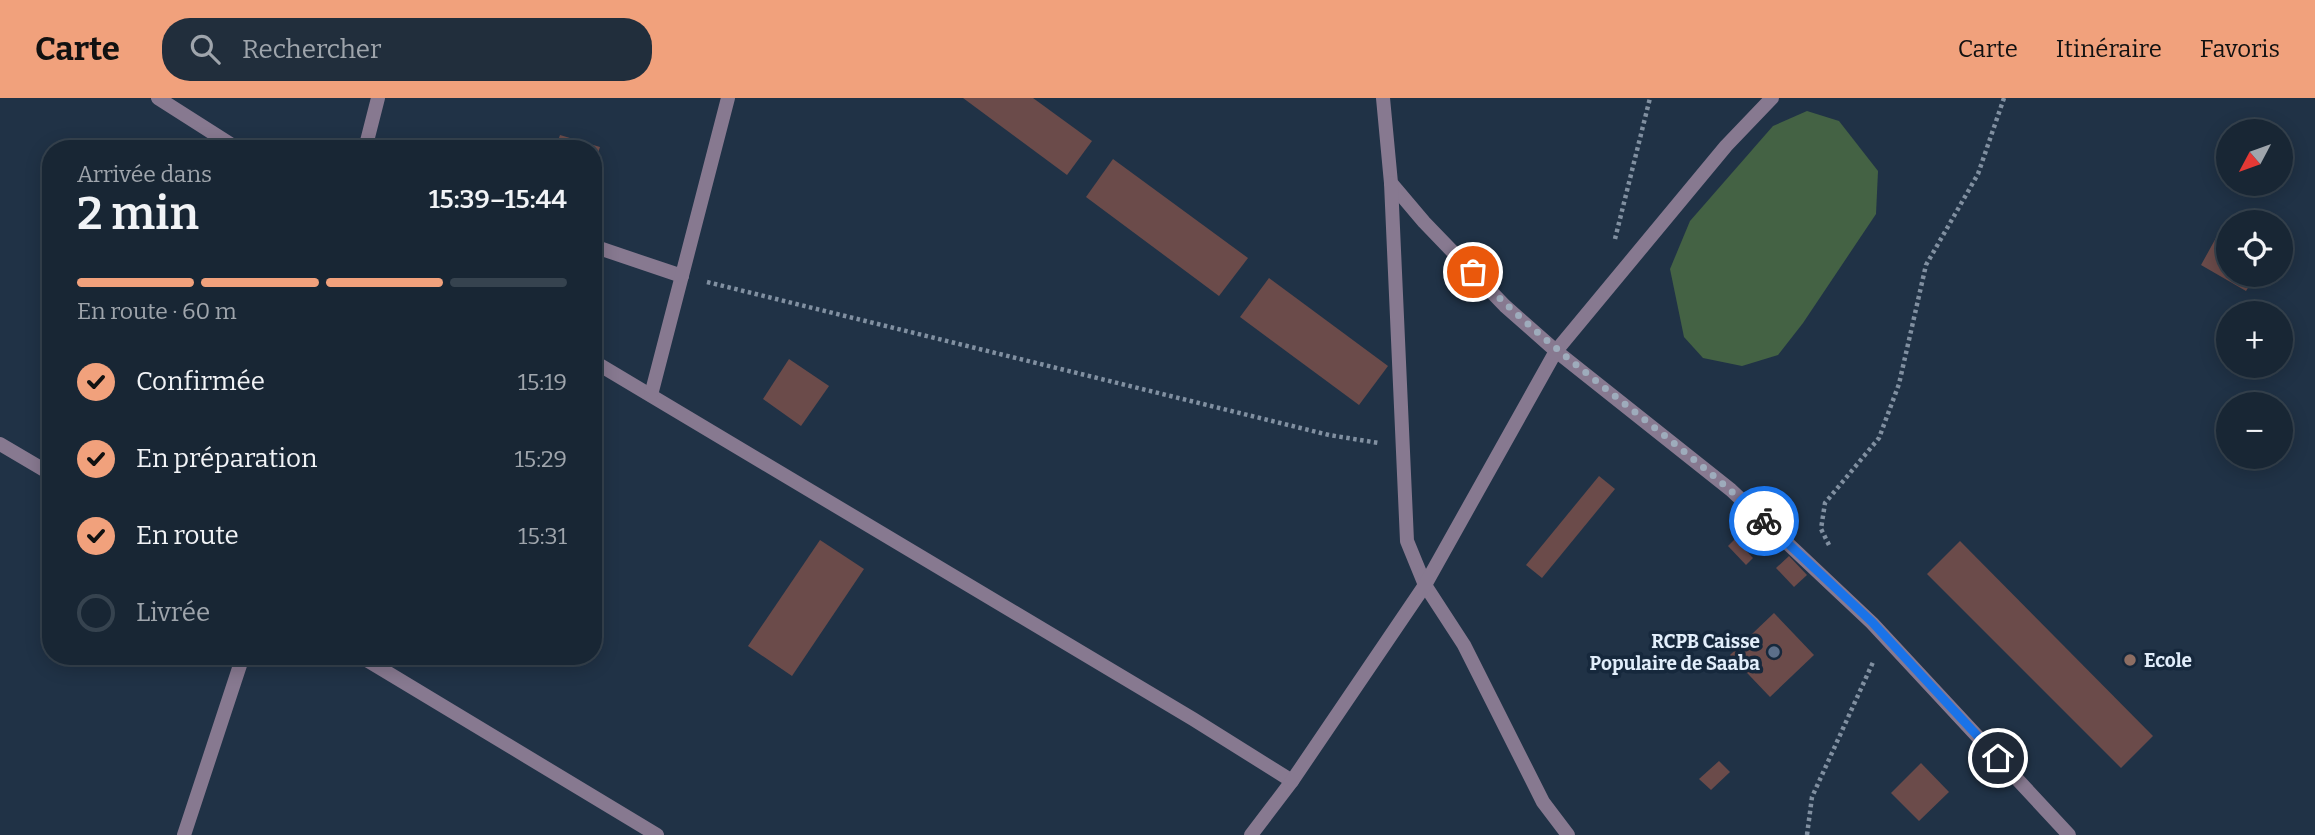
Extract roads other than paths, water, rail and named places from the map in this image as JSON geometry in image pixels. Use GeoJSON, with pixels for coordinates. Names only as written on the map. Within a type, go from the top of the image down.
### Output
{"type":"FeatureCollection","features":[{"type":"Feature","properties":{"kind":"street"},"geometry":{"type":"LineString","coordinates":[[158,98],[224,140]]}},
{"type":"Feature","properties":{"kind":"street"},"geometry":{"type":"LineString","coordinates":[[367,140],[378,98]]}},
{"type":"Feature","properties":{"kind":"street"},"geometry":{"type":"LineString","coordinates":[[651,395],[728,98]]}},
{"type":"Feature","properties":{"kind":"street"},"geometry":{"type":"LineString","coordinates":[[1383,98],[1391,183],[1407,541],[1425,585],[1464,645],[1543,802],[1568,835]]}},
{"type":"Feature","properties":{"kind":"street"},"geometry":{"type":"LineString","coordinates":[[1251,835],[1292,781],[1425,585],[1556,351],[1726,146],[1772,98]]}},
{"type":"Feature","properties":{"kind":"street"},"geometry":{"type":"LineString","coordinates":[[1391,183],[1505,306],[1556,351],[1731,490],[1872,622],[2070,835]]}},
{"type":"Feature","properties":{"kind":"street"},"geometry":{"type":"LineString","coordinates":[[602,249],[682,276]]}},
{"type":"Feature","properties":{"kind":"street"},"geometry":{"type":"LineString","coordinates":[[602,366],[1170,705],[1292,781]]}},
{"type":"Feature","properties":{"kind":"street"},"geometry":{"type":"LineString","coordinates":[[0,444],[42,469]]}},
{"type":"Feature","properties":{"kind":"street"},"geometry":{"type":"LineString","coordinates":[[184,835],[240,665]]}},
{"type":"Feature","properties":{"kind":"street"},"geometry":{"type":"LineString","coordinates":[[375,665],[656,835]]}},
{"type":"Feature","properties":{"kind":"place","name":"RCPB Caisse Populaire de Saaba"},"geometry":{"type":"Point","coordinates":[1774,652]}},
{"type":"Feature","properties":{"kind":"place","name":"Ecole"},"geometry":{"type":"Point","coordinates":[2130,660]}}]}
